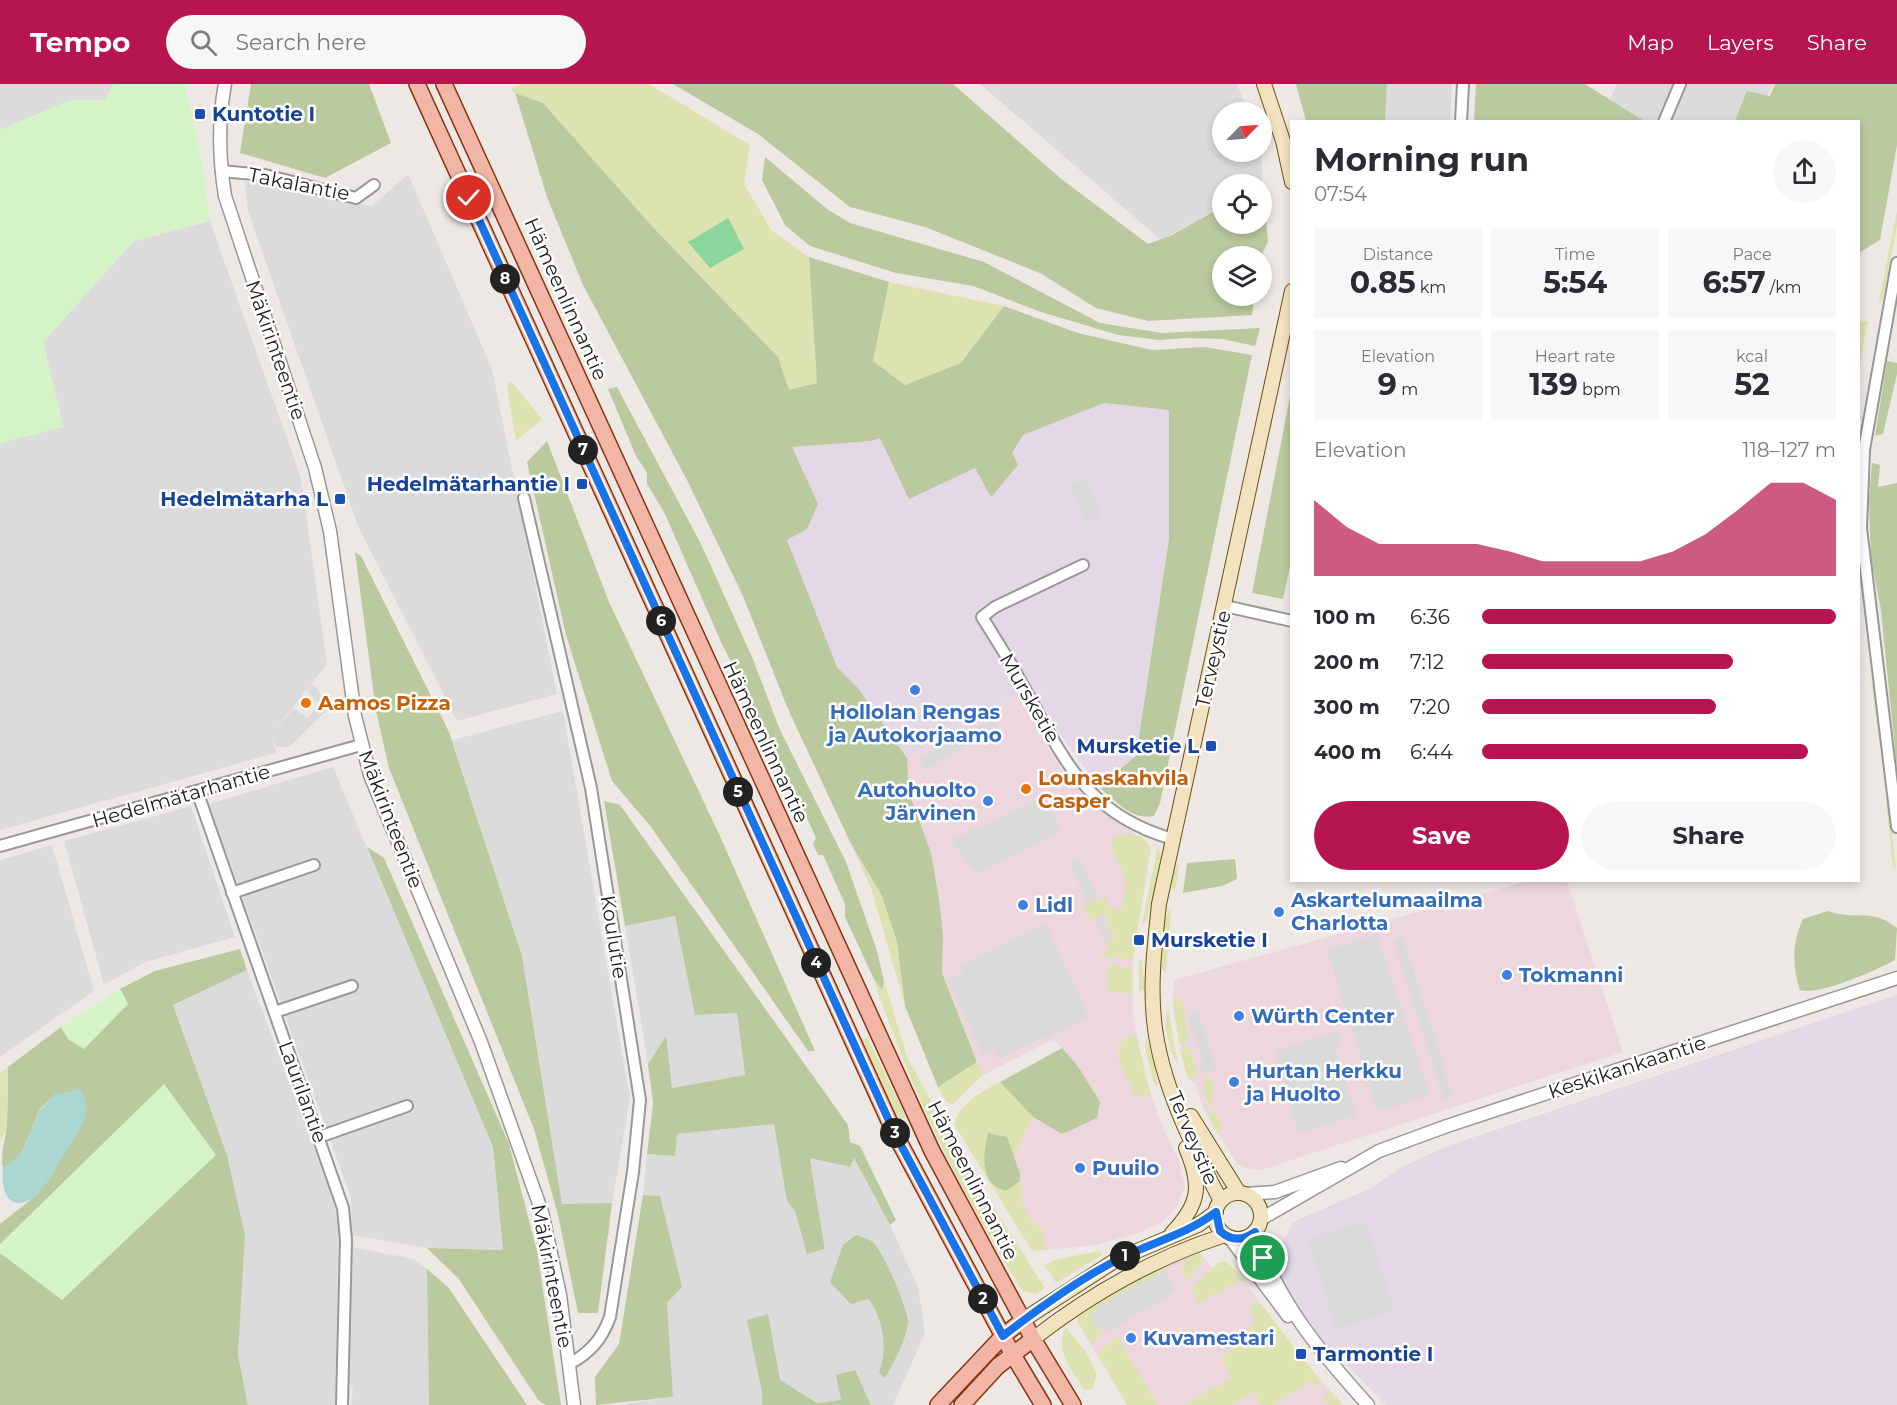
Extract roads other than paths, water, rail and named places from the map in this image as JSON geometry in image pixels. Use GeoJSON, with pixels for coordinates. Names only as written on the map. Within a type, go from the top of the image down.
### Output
{"type":"FeatureCollection","features":[{"type":"Feature","properties":{"kind":"main road"},"geometry":{"type":"LineString","coordinates":[[417,84],[895,1134],[1013,1355],[1043,1405]]}},
{"type":"Feature","properties":{"kind":"main road","name":"Hämeenlinnantie"},"geometry":{"type":"LineString","coordinates":[[444,84],[917,1119],[1033,1339],[1073,1405]]}},
{"type":"Feature","properties":{"kind":"main road"},"geometry":{"type":"LineString","coordinates":[[1264,84],[1283,141],[1290,173]]}},
{"type":"Feature","properties":{"kind":"main road","name":"Terveystie"},"geometry":{"type":"LineString","coordinates":[[1169,1237],[1187,1218],[1198,1185],[1193,1164],[1167,1102],[1157,1053],[1153,958],[1159,904],[1290,300]]}},
{"type":"Feature","properties":{"kind":"main road","name":"Terveystie"},"geometry":{"type":"LineString","coordinates":[[1156,1034],[1163,1041],[1181,1094],[1198,1130],[1242,1194]]}},
{"type":"Feature","properties":{"kind":"main road","name":"Terveystie"},"geometry":{"type":"LineString","coordinates":[[1156,1034],[1177,1106],[1218,1206]]}},
{"type":"Feature","properties":{"kind":"main road"},"geometry":{"type":"LineString","coordinates":[[938,1405],[1003,1336],[1039,1307],[1116,1260],[1198,1226],[1218,1206],[1242,1194],[1259,1207],[1258,1226],[1244,1239],[1228,1237],[1124,1277],[1092,1295],[998,1366],[962,1405]]}},
{"type":"Feature","properties":{"kind":"main road"},"geometry":{"type":"LineString","coordinates":[[1218,1206],[1217,1225],[1228,1237]]}},
{"type":"Feature","properties":{"kind":"street","name":"Mäkirinteentie"},"geometry":{"type":"LineString","coordinates":[[225,84],[221,106],[221,171],[225,196],[315,468],[330,531],[361,745],[370,775],[489,1063],[539,1201],[560,1295],[574,1405]]}},
{"type":"Feature","properties":{"kind":"street"},"geometry":{"type":"LineString","coordinates":[[1461,120],[1463,84]]}},
{"type":"Feature","properties":{"kind":"street"},"geometry":{"type":"LineString","coordinates":[[1665,120],[1680,84]]}},
{"type":"Feature","properties":{"kind":"street","name":"Takalantie"},"geometry":{"type":"LineString","coordinates":[[221,171],[265,175],[356,198],[374,185]]}},
{"type":"Feature","properties":{"kind":"street"},"geometry":{"type":"LineString","coordinates":[[1897,263],[1864,450],[1861,528],[1897,827]]}},
{"type":"Feature","properties":{"kind":"street","name":"Koulutie"},"geometry":{"type":"LineString","coordinates":[[524,498],[591,789],[640,1100],[633,1172],[610,1317],[602,1338],[581,1358],[568,1364]]}},
{"type":"Feature","properties":{"kind":"street","name":"Mursketie"},"geometry":{"type":"LineString","coordinates":[[1083,566],[995,607],[982,617],[1072,772],[1093,796],[1114,812],[1129,821],[1173,839]]}},
{"type":"Feature","properties":{"kind":"street"},"geometry":{"type":"LineString","coordinates":[[1225,606],[1290,621]]}},
{"type":"Feature","properties":{"kind":"street","name":"Hedelmätarhantie"},"geometry":{"type":"LineString","coordinates":[[0,846],[361,745]]}},
{"type":"Feature","properties":{"kind":"street","name":"Laurilantie"},"geometry":{"type":"LineString","coordinates":[[197,791],[338,1189],[345,1222],[342,1405]]}},
{"type":"Feature","properties":{"kind":"street"},"geometry":{"type":"LineString","coordinates":[[232,893],[314,865]]}},
{"type":"Feature","properties":{"kind":"street","name":"Keskikankaantie"},"geometry":{"type":"LineString","coordinates":[[1258,1226],[1379,1151],[1447,1126],[1897,978]]}},
{"type":"Feature","properties":{"kind":"street"},"geometry":{"type":"LineString","coordinates":[[275,1012],[351,986]]}},
{"type":"Feature","properties":{"kind":"street"},"geometry":{"type":"LineString","coordinates":[[319,1137],[407,1106]]}},
{"type":"Feature","properties":{"kind":"street","name":"Keskikankaantie"},"geometry":{"type":"LineString","coordinates":[[1242,1194],[1275,1192],[1360,1162]]}},
{"type":"Feature","properties":{"kind":"street"},"geometry":{"type":"LineString","coordinates":[[1258,1226],[1263,1258],[1280,1291],[1310,1338]]}},
{"type":"Feature","properties":{"kind":"street"},"geometry":{"type":"LineString","coordinates":[[1228,1237],[1293,1323],[1310,1338],[1368,1405]]}},
{"type":"Feature","properties":{"kind":"water"},"geometry":{"type":"Polygon","coordinates":[[[80,1089],[86,1104],[82,1125],[60,1162],[36,1196],[20,1203],[9,1199],[4,1186],[3,1168],[21,1155],[40,1110],[56,1094],[80,1089]]]}},
{"type":"Feature","properties":{"kind":"place","name":"Kuntotie I"},"geometry":{"type":"Point","coordinates":[200,114]}},
{"type":"Feature","properties":{"kind":"place","name":"Hedelmätarhantie I"},"geometry":{"type":"Point","coordinates":[582,484]}},
{"type":"Feature","properties":{"kind":"place","name":"Hedelmätarha L"},"geometry":{"type":"Point","coordinates":[340,499]}},
{"type":"Feature","properties":{"kind":"place","name":"Hollolan Rengas ja Autokorjaamo"},"geometry":{"type":"Point","coordinates":[915,690]}},
{"type":"Feature","properties":{"kind":"place","name":"Aamos Pizza"},"geometry":{"type":"Point","coordinates":[306,703]}},
{"type":"Feature","properties":{"kind":"place","name":"Mursketie L"},"geometry":{"type":"Point","coordinates":[1211,746]}},
{"type":"Feature","properties":{"kind":"place","name":"Lounaskahvila Casper"},"geometry":{"type":"Point","coordinates":[1026,789]}},
{"type":"Feature","properties":{"kind":"place","name":"Autohuolto Järvinen"},"geometry":{"type":"Point","coordinates":[988,801]}},
{"type":"Feature","properties":{"kind":"place","name":"Lidl"},"geometry":{"type":"Point","coordinates":[1023,905]}},
{"type":"Feature","properties":{"kind":"place","name":"Askartelumaailma Charlotta"},"geometry":{"type":"Point","coordinates":[1279,912]}},
{"type":"Feature","properties":{"kind":"place","name":"Mursketie I"},"geometry":{"type":"Point","coordinates":[1139,940]}},
{"type":"Feature","properties":{"kind":"place","name":"Tokmanni"},"geometry":{"type":"Point","coordinates":[1507,975]}},
{"type":"Feature","properties":{"kind":"place","name":"Würth Center"},"geometry":{"type":"Point","coordinates":[1239,1016]}},
{"type":"Feature","properties":{"kind":"place","name":"Hurtan Herkku ja Huolto"},"geometry":{"type":"Point","coordinates":[1234,1082]}},
{"type":"Feature","properties":{"kind":"place","name":"Puuilo"},"geometry":{"type":"Point","coordinates":[1080,1168]}},
{"type":"Feature","properties":{"kind":"place","name":"Kuvamestari"},"geometry":{"type":"Point","coordinates":[1131,1338]}},
{"type":"Feature","properties":{"kind":"place","name":"Tarmontie I"},"geometry":{"type":"Point","coordinates":[1301,1354]}}]}
